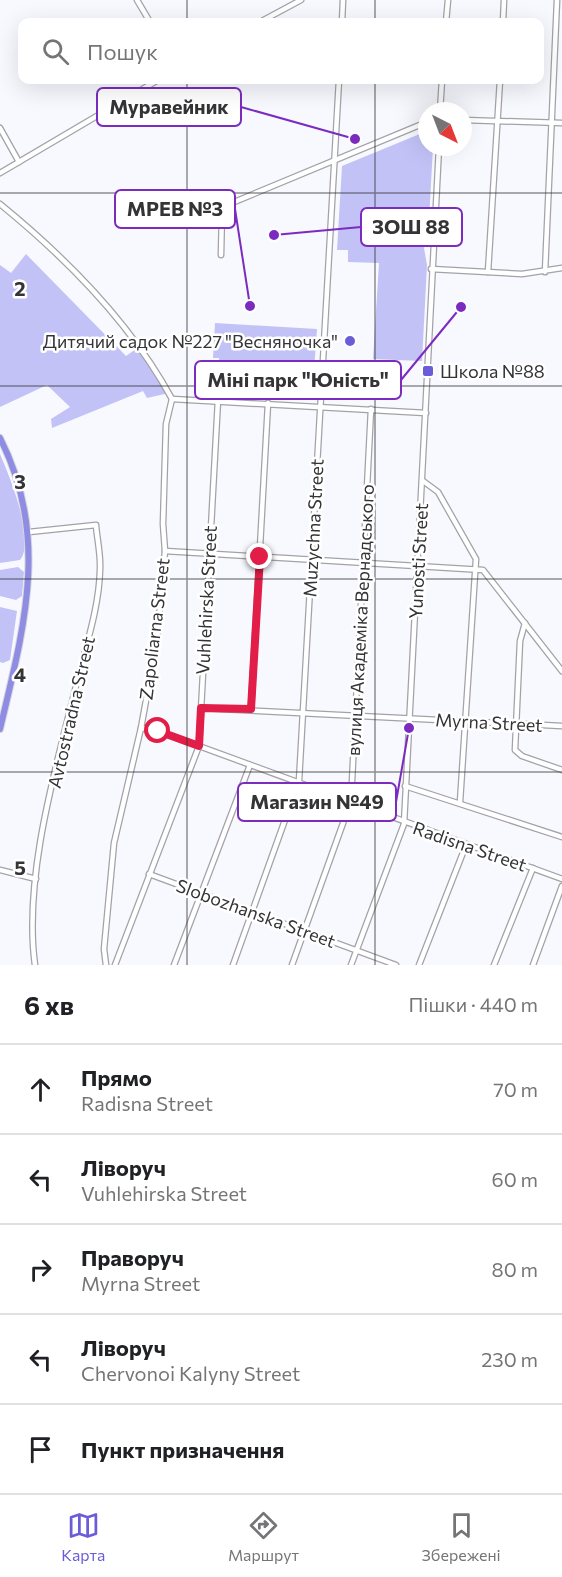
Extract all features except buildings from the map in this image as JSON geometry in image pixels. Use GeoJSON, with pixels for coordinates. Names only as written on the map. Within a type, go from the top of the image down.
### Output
{"type":"FeatureCollection","features":[{"type":"Feature","properties":{"kind":"highway"},"geometry":{"type":"LineString","coordinates":[[0,438],[12,463],[22,493],[29,532],[30,562],[26,606],[0,729]]}},
{"type":"Feature","properties":{"kind":"street"},"geometry":{"type":"LineString","coordinates":[[137,0],[148,18]]}},
{"type":"Feature","properties":{"kind":"street"},"geometry":{"type":"LineString","coordinates":[[267,18],[301,0]]}},
{"type":"Feature","properties":{"kind":"street"},"geometry":{"type":"LineString","coordinates":[[342,18],[343,0]]}},
{"type":"Feature","properties":{"kind":"street"},"geometry":{"type":"LineString","coordinates":[[446,18],[448,0]]}},
{"type":"Feature","properties":{"kind":"street"},"geometry":{"type":"LineString","coordinates":[[503,18],[504,0]]}},
{"type":"Feature","properties":{"kind":"street"},"geometry":{"type":"LineString","coordinates":[[545,272],[557,0]]}},
{"type":"Feature","properties":{"kind":"street"},"geometry":{"type":"LineString","coordinates":[[0,172],[151,84]]}},
{"type":"Feature","properties":{"kind":"street","name":"Muzychna Street"},"geometry":{"type":"LineString","coordinates":[[233,965],[299,781],[339,84]]}},
{"type":"Feature","properties":{"kind":"street"},"geometry":{"type":"LineString","coordinates":[[441,102],[442,84]]}},
{"type":"Feature","properties":{"kind":"street"},"geometry":{"type":"LineString","coordinates":[[488,272],[500,84]]}},
{"type":"Feature","properties":{"kind":"street"},"geometry":{"type":"LineString","coordinates":[[472,121],[562,123]]}},
{"type":"Feature","properties":{"kind":"street"},"geometry":{"type":"LineString","coordinates":[[220,255],[224,207],[418,126]]}},
{"type":"Feature","properties":{"kind":"street"},"geometry":{"type":"LineString","coordinates":[[0,128],[19,162]]}},
{"type":"Feature","properties":{"kind":"street","name":"Yunosti Street"},"geometry":{"type":"LineString","coordinates":[[351,965],[404,824],[423,481],[437,156]]}},
{"type":"Feature","properties":{"kind":"street"},"geometry":{"type":"LineString","coordinates":[[0,204],[56,255],[123,325],[150,361],[172,399],[426,413]]}},
{"type":"Feature","properties":{"kind":"street"},"geometry":{"type":"LineString","coordinates":[[431,269],[522,274],[562,268]]}},
{"type":"Feature","properties":{"kind":"street","name":"Zapoliarna Street"},"geometry":{"type":"LineString","coordinates":[[106,965],[104,949],[114,843],[141,728],[157,640],[165,551],[163,524],[166,424],[172,399]]}},
{"type":"Feature","properties":{"kind":"street","name":"Vuhlehirska Street"},"geometry":{"type":"LineString","coordinates":[[115,965],[199,746],[218,400]]}},
{"type":"Feature","properties":{"kind":"street"},"geometry":{"type":"LineString","coordinates":[[251,709],[268,403]]}},
{"type":"Feature","properties":{"kind":"street","name":"вулиця Академіка Вернадського"},"geometry":{"type":"LineString","coordinates":[[292,965],[351,801],[371,409]]}},
{"type":"Feature","properties":{"kind":"street"},"geometry":{"type":"LineString","coordinates":[[423,481],[438,492],[474,553],[475,569],[460,802]]}},
{"type":"Feature","properties":{"kind":"street","name":"Avtostradna Street"},"geometry":{"type":"LineString","coordinates":[[29,532],[96,525],[100,569],[94,612],[48,808],[36,879],[32,913],[35,965]]}},
{"type":"Feature","properties":{"kind":"street"},"geometry":{"type":"LineString","coordinates":[[165,551],[483,570],[562,671]]}},
{"type":"Feature","properties":{"kind":"street"},"geometry":{"type":"LineString","coordinates":[[525,624],[520,641],[515,750],[522,756],[562,770]]}},
{"type":"Feature","properties":{"kind":"street","name":"Myrna Street"},"geometry":{"type":"LineString","coordinates":[[201,708],[562,726]]}},
{"type":"Feature","properties":{"kind":"street","name":"Radisna Street"},"geometry":{"type":"LineString","coordinates":[[141,728],[158,731],[299,781],[404,824],[562,879]]}},
{"type":"Feature","properties":{"kind":"street"},"geometry":{"type":"LineString","coordinates":[[174,965],[250,765]]}},
{"type":"Feature","properties":{"kind":"street"},"geometry":{"type":"LineString","coordinates":[[405,786],[562,837]]}},
{"type":"Feature","properties":{"kind":"street"},"geometry":{"type":"LineString","coordinates":[[419,965],[466,845]]}},
{"type":"Feature","properties":{"kind":"street"},"geometry":{"type":"LineString","coordinates":[[494,965],[533,868]]}},
{"type":"Feature","properties":{"kind":"street"},"geometry":{"type":"LineString","coordinates":[[0,870],[36,879]]}},
{"type":"Feature","properties":{"kind":"street","name":"Slobozhanska Street"},"geometry":{"type":"LineString","coordinates":[[149,874],[396,965]]}},
{"type":"Feature","properties":{"kind":"street"},"geometry":{"type":"LineString","coordinates":[[533,965],[562,886]]}},
{"type":"Feature","properties":{"kind":"shaded area"},"geometry":{"type":"Polygon","coordinates":[[[418,135],[418,156],[433,156],[428,238],[424,248],[427,265],[422,361],[373,359],[379,263],[348,262],[348,250],[337,250],[342,166],[418,135]]]}},
{"type":"Feature","properties":{"kind":"shaded area"},"geometry":{"type":"Polygon","coordinates":[[[26,254],[126,356],[139,347],[169,393],[147,398],[143,391],[52,428],[51,419],[70,407],[47,385],[0,407],[0,265],[11,273],[26,254]]]}},
{"type":"Feature","properties":{"kind":"shaded area"},"geometry":{"type":"Polygon","coordinates":[[[215,323],[317,329],[312,399],[217,393],[219,358],[213,358],[215,323]]]}},
{"type":"Feature","properties":{"kind":"shaded area"},"geometry":{"type":"Polygon","coordinates":[[[0,454],[19,507],[25,538],[24,551],[20,560],[0,563],[0,454]]]}},
{"type":"Feature","properties":{"kind":"shaded area"},"geometry":{"type":"Polygon","coordinates":[[[18,567],[24,572],[22,596],[16,600],[0,596],[0,570],[18,567]]]}},
{"type":"Feature","properties":{"kind":"shaded area"},"geometry":{"type":"Polygon","coordinates":[[[0,607],[17,611],[10,660],[3,663],[0,662],[0,607]]]}},
{"type":"Feature","properties":{"kind":"place","name":"Муравейник"},"geometry":{"type":"Point","coordinates":[355,139]}},
{"type":"Feature","properties":{"kind":"place","name":"ЗОШ 88"},"geometry":{"type":"Point","coordinates":[274,235]}},
{"type":"Feature","properties":{"kind":"place","name":"МРЕВ №3"},"geometry":{"type":"Point","coordinates":[250,306]}},
{"type":"Feature","properties":{"kind":"place","name":"Міні парк \"Юність\""},"geometry":{"type":"Point","coordinates":[461,307]}},
{"type":"Feature","properties":{"kind":"place","name":"Дитячий садок №227 \"Весняночка\""},"geometry":{"type":"Point","coordinates":[350,341]}},
{"type":"Feature","properties":{"kind":"place","name":"Школа №88"},"geometry":{"type":"Point","coordinates":[428,371]}},
{"type":"Feature","properties":{"kind":"place","name":"Магазин №49"},"geometry":{"type":"Point","coordinates":[409,728]}},
{"type":"Feature","properties":{"kind":"route"},"geometry":{"type":"LineString","coordinates":[[158,731],[199,746],[201,708],[251,709],[260,557]]}}]}
